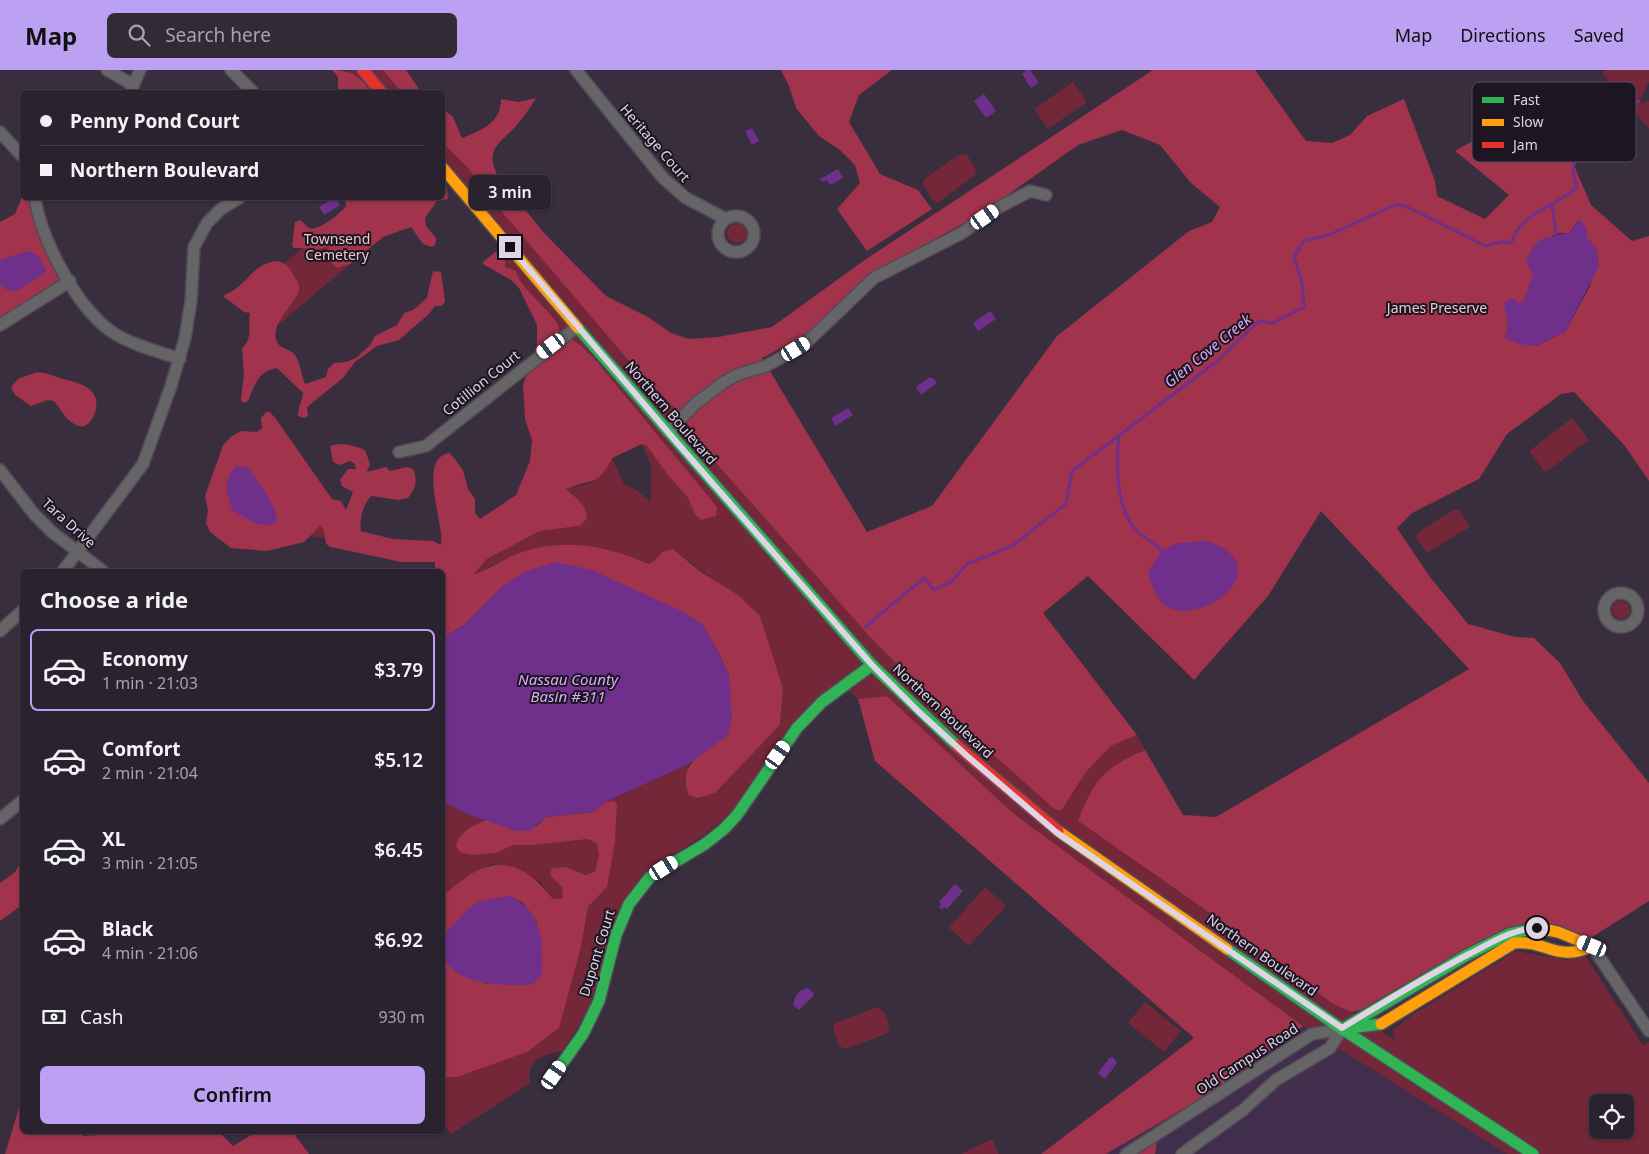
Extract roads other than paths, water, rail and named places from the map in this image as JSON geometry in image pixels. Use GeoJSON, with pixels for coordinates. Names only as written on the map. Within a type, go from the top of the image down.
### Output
{"type":"FeatureCollection","features":[{"type":"Feature","properties":{"kind":"main road"},"geometry":{"type":"LineString","coordinates":[[363,70],[379,90]]}},
{"type":"Feature","properties":{"kind":"main road","name":"Northern Boulevard"},"geometry":{"type":"LineString","coordinates":[[445,171],[577,327],[872,665],[966,755],[1056,832],[1342,1028],[1533,1154]]}},
{"type":"Feature","properties":{"kind":"main road","name":"Dupont Court"},"geometry":{"type":"LineString","coordinates":[[554,1075],[583,1034],[599,1002],[616,935],[629,904],[650,877],[705,844],[724,829],[737,815],[797,728],[822,702],[872,665]]}},
{"type":"Feature","properties":{"kind":"main road"},"geometry":{"type":"LineString","coordinates":[[1342,1028],[1412,984],[1505,935],[1524,929],[1537,928],[1558,932],[1592,946]]}},
{"type":"Feature","properties":{"kind":"main road"},"geometry":{"type":"LineString","coordinates":[[1342,1028],[1377,1026],[1514,943],[1532,944],[1574,955],[1592,946]]}},
{"type":"Feature","properties":{"kind":"street"},"geometry":{"type":"LineString","coordinates":[[107,70],[132,89],[140,70]]}},
{"type":"Feature","properties":{"kind":"street"},"geometry":{"type":"LineString","coordinates":[[231,70],[251,90]]}},
{"type":"Feature","properties":{"kind":"street","name":"Heritage Court"},"geometry":{"type":"LineString","coordinates":[[576,70],[668,183],[686,198],[726,219]]}},
{"type":"Feature","properties":{"kind":"street"},"geometry":{"type":"LineString","coordinates":[[0,132],[20,154]]}},
{"type":"Feature","properties":{"kind":"street"},"geometry":{"type":"LineString","coordinates":[[668,432],[696,404],[724,382],[739,374],[766,366],[804,344],[874,278],[962,233],[1014,198],[1030,191],[1046,195]]}},
{"type":"Feature","properties":{"kind":"street"},"geometry":{"type":"LineString","coordinates":[[35,200],[40,225],[70,280],[97,320],[110,331],[138,345],[180,359]]}},
{"type":"Feature","properties":{"kind":"street"},"geometry":{"type":"LineString","coordinates":[[65,569],[143,464],[180,359],[188,321],[194,247],[207,223],[221,209],[236,200]]}},
{"type":"Feature","properties":{"kind":"street"},"geometry":{"type":"LineString","coordinates":[[0,325],[70,280]]}},
{"type":"Feature","properties":{"kind":"street","name":"Cotillion Court"},"geometry":{"type":"LineString","coordinates":[[398,452],[426,446],[577,327]]}},
{"type":"Feature","properties":{"kind":"street","name":"Tara Drive"},"geometry":{"type":"LineString","coordinates":[[0,470],[34,514],[78,553],[100,569]]}},
{"type":"Feature","properties":{"kind":"street"},"geometry":{"type":"LineString","coordinates":[[0,631],[20,613]]}},
{"type":"Feature","properties":{"kind":"street"},"geometry":{"type":"LineString","coordinates":[[0,819],[20,803]]}},
{"type":"Feature","properties":{"kind":"street"},"geometry":{"type":"LineString","coordinates":[[1592,946],[1649,1030]]}},
{"type":"Feature","properties":{"kind":"street"},"geometry":{"type":"LineString","coordinates":[[1182,1154],[1243,1110],[1276,1080],[1330,1048],[1342,1028]]}},
{"type":"Feature","properties":{"kind":"street","name":"Old Campus Road"},"geometry":{"type":"LineString","coordinates":[[1126,1154],[1312,1034],[1342,1028]]}},
{"type":"Feature","properties":{"kind":"water"},"geometry":{"type":"Polygon","coordinates":[[[1030,70],[1039,83],[1031,88],[1022,74],[1030,70]]]}},
{"type":"Feature","properties":{"kind":"water"},"geometry":{"type":"Polygon","coordinates":[[[984,94],[996,111],[986,118],[974,101],[984,94]]]}},
{"type":"Feature","properties":{"kind":"water"},"geometry":{"type":"Polygon","coordinates":[[[752,128],[759,141],[752,145],[745,131],[752,128]]]}},
{"type":"Feature","properties":{"kind":"water"},"geometry":{"type":"Polygon","coordinates":[[[838,169],[843,178],[830,185],[827,180],[822,182],[820,179],[838,169]]]}},
{"type":"Feature","properties":{"kind":"water"},"geometry":{"type":"Polygon","coordinates":[[[331,200],[336,200],[340,205],[324,215],[319,207],[331,200]]]}},
{"type":"Feature","properties":{"kind":"water"},"geometry":{"type":"Polygon","coordinates":[[[1580,220],[1587,229],[1587,238],[1597,249],[1599,266],[1565,332],[1536,346],[1519,344],[1505,338],[1508,326],[1504,304],[1511,297],[1519,304],[1524,300],[1533,274],[1526,261],[1533,247],[1541,239],[1569,233],[1580,220]]]}},
{"type":"Feature","properties":{"kind":"water"},"geometry":{"type":"Polygon","coordinates":[[[28,251],[38,255],[47,272],[18,290],[9,291],[0,285],[0,260],[28,251]]]}},
{"type":"Feature","properties":{"kind":"water"},"geometry":{"type":"Polygon","coordinates":[[[990,311],[996,319],[978,331],[973,323],[990,311]]]}},
{"type":"Feature","properties":{"kind":"water"},"geometry":{"type":"Polygon","coordinates":[[[930,377],[937,383],[921,395],[916,387],[930,377]]]}},
{"type":"Feature","properties":{"kind":"water"},"geometry":{"type":"Polygon","coordinates":[[[848,408],[853,415],[835,426],[831,418],[848,408]]]}},
{"type":"Feature","properties":{"kind":"water"},"geometry":{"type":"Polygon","coordinates":[[[236,466],[247,467],[266,492],[276,514],[277,521],[272,525],[257,524],[233,511],[227,482],[236,466]]]}},
{"type":"Feature","properties":{"kind":"water"},"geometry":{"type":"Polygon","coordinates":[[[1209,541],[1229,552],[1237,565],[1237,578],[1230,589],[1219,599],[1205,607],[1175,610],[1163,604],[1152,585],[1148,572],[1162,550],[1178,543],[1209,541]]]}},
{"type":"Feature","properties":{"kind":"water","name":"Nassau County Basin #311"},"geometry":{"type":"Polygon","coordinates":[[[555,562],[592,570],[679,610],[702,624],[719,653],[729,676],[732,716],[728,735],[689,764],[605,802],[593,812],[546,817],[530,831],[518,831],[466,814],[445,802],[445,637],[464,625],[504,585],[525,572],[555,562]]]}},
{"type":"Feature","properties":{"kind":"water"},"geometry":{"type":"Polygon","coordinates":[[[955,884],[963,891],[947,909],[944,907],[942,910],[939,907],[941,904],[939,902],[955,884]]]}},
{"type":"Feature","properties":{"kind":"water"},"geometry":{"type":"Polygon","coordinates":[[[510,896],[521,903],[535,919],[541,939],[542,974],[533,984],[509,985],[480,982],[456,971],[447,963],[445,958],[445,937],[448,931],[472,906],[487,900],[510,896]]]}},
{"type":"Feature","properties":{"kind":"water"},"geometry":{"type":"Polygon","coordinates":[[[808,988],[814,993],[813,996],[799,1010],[793,1005],[797,994],[808,988]]]}},
{"type":"Feature","properties":{"kind":"water"},"geometry":{"type":"Polygon","coordinates":[[[1110,1057],[1114,1058],[1117,1063],[1105,1079],[1098,1073],[1110,1057]]]}},
{"type":"Feature","properties":{"kind":"waterway","name":"Glen Cove Creek"},"geometry":{"type":"LineString","coordinates":[[865,627],[924,578],[934,590],[951,582],[967,564],[1012,546],[1066,504],[1072,471],[1216,362],[1259,321],[1272,323],[1304,307],[1302,284],[1294,256],[1304,241],[1331,234],[1397,204],[1410,208],[1486,246],[1501,242],[1511,243],[1522,224],[1530,217],[1577,188],[1572,168],[1576,162]]}},
{"type":"Feature","properties":{"kind":"waterway"},"geometry":{"type":"LineString","coordinates":[[1552,206],[1557,237]]}},
{"type":"Feature","properties":{"kind":"waterway"},"geometry":{"type":"LineString","coordinates":[[1119,436],[1118,481],[1126,515],[1134,528],[1163,552]]}},
{"type":"Feature","properties":{"kind":"park label","name":"Townsend Cemetery"},"geometry":{"type":"Point","coordinates":[337,247]}},
{"type":"Feature","properties":{"kind":"park label","name":"James Preserve"},"geometry":{"type":"Point","coordinates":[1437,308]}}]}
